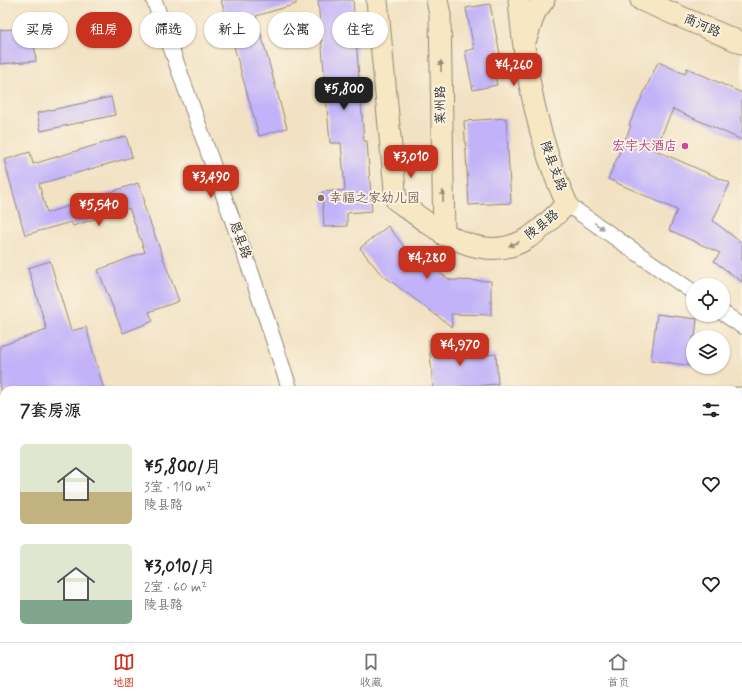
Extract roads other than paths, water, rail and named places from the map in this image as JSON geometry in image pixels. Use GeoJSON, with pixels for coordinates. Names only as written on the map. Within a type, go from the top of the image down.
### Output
{"type":"FeatureCollection","features":[{"type":"Feature","properties":{"kind":"street","name":"恩县路"},"geometry":{"type":"LineString","coordinates":[[154,0],[251,272],[289,386]]}},
{"type":"Feature","properties":{"kind":"street","name":"陵县路"},"geometry":{"type":"LineString","coordinates":[[376,0],[396,200],[444,235],[474,246],[488,248],[508,247],[527,239],[544,227],[567,204]]}},
{"type":"Feature","properties":{"kind":"street","name":"莱州路"},"geometry":{"type":"LineString","coordinates":[[437,0],[440,15],[444,235]]}},
{"type":"Feature","properties":{"kind":"street","name":"陵县支路"},"geometry":{"type":"LineString","coordinates":[[519,0],[524,50],[537,118],[550,164],[567,204],[686,287]]}},
{"type":"Feature","properties":{"kind":"street"},"geometry":{"type":"LineString","coordinates":[[524,50],[535,12],[544,0]]}},
{"type":"Feature","properties":{"kind":"street","name":"商河路"},"geometry":{"type":"LineString","coordinates":[[641,0],[742,43]]}},
{"type":"Feature","properties":{"kind":"street"},"geometry":{"type":"LineString","coordinates":[[730,318],[742,326]]}},
{"type":"Feature","properties":{"kind":"place","name":"宏宇大酒店"},"geometry":{"type":"Point","coordinates":[685,146]}},
{"type":"Feature","properties":{"kind":"place","name":"幸福之家幼儿园"},"geometry":{"type":"Point","coordinates":[321,198]}}]}
